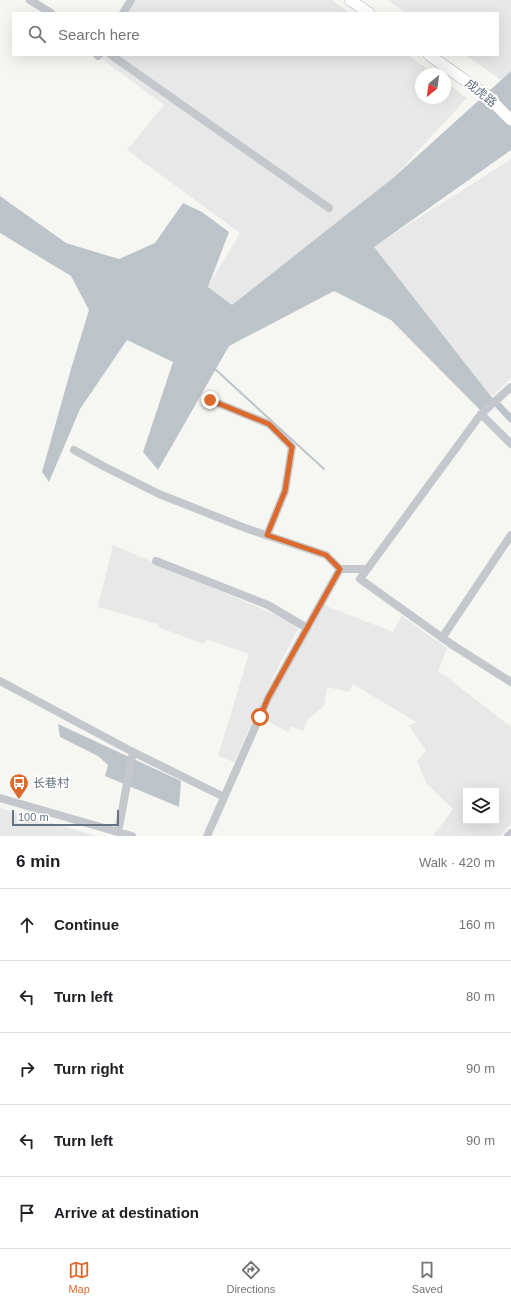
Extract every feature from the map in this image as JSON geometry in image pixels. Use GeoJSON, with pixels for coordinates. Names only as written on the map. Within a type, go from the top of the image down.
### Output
{"type":"FeatureCollection","features":[{"type":"Feature","properties":{"kind":"street"},"geometry":{"type":"LineString","coordinates":[[30,0],[49,12]]}},
{"type":"Feature","properties":{"kind":"street"},"geometry":{"type":"LineString","coordinates":[[124,12],[130,0]]}},
{"type":"Feature","properties":{"kind":"street"},"geometry":{"type":"LineString","coordinates":[[350,0],[368,12]]}},
{"type":"Feature","properties":{"kind":"street"},"geometry":{"type":"LineString","coordinates":[[112,56],[329,208]]}},
{"type":"Feature","properties":{"kind":"street","name":"成虎路"},"geometry":{"type":"LineString","coordinates":[[430,56],[486,95],[511,120]]}},
{"type":"Feature","properties":{"kind":"street"},"geometry":{"type":"LineString","coordinates":[[511,387],[481,414],[360,579],[442,638],[511,682]]}},
{"type":"Feature","properties":{"kind":"street"},"geometry":{"type":"LineString","coordinates":[[210,400],[269,424],[292,447],[285,491],[267,535]]}},
{"type":"Feature","properties":{"kind":"street"},"geometry":{"type":"LineString","coordinates":[[481,414],[511,444]]}},
{"type":"Feature","properties":{"kind":"street"},"geometry":{"type":"LineString","coordinates":[[74,450],[159,494],[245,528],[326,555],[340,569],[367,569]]}},
{"type":"Feature","properties":{"kind":"street"},"geometry":{"type":"LineString","coordinates":[[442,638],[511,535]]}},
{"type":"Feature","properties":{"kind":"street"},"geometry":{"type":"LineString","coordinates":[[156,561],[268,605],[308,628]]}},
{"type":"Feature","properties":{"kind":"street"},"geometry":{"type":"LineString","coordinates":[[207,836],[268,698],[340,569]]}},
{"type":"Feature","properties":{"kind":"street"},"geometry":{"type":"LineString","coordinates":[[0,681],[133,752],[224,797]]}},
{"type":"Feature","properties":{"kind":"street"},"geometry":{"type":"LineString","coordinates":[[118,832],[133,752]]}},
{"type":"Feature","properties":{"kind":"street"},"geometry":{"type":"LineString","coordinates":[[0,798],[132,836]]}},
{"type":"Feature","properties":{"kind":"street"},"geometry":{"type":"LineString","coordinates":[[508,836],[511,833]]}},
{"type":"Feature","properties":{"kind":"shaded area"},"geometry":{"type":"Polygon","coordinates":[[[131,0],[332,0],[349,12],[125,12],[131,0]]]}},
{"type":"Feature","properties":{"kind":"shaded area"},"geometry":{"type":"Polygon","coordinates":[[[388,0],[511,0],[511,71],[501,80],[466,56],[499,56],[499,12],[405,12],[388,0]]]}},
{"type":"Feature","properties":{"kind":"shaded area"},"geometry":{"type":"Polygon","coordinates":[[[98,56],[409,56],[426,68],[415,68],[415,104],[451,104],[451,86],[467,98],[393,178],[232,306],[208,287],[240,233],[127,150],[164,105],[98,56]]]}},
{"type":"Feature","properties":{"kind":"shaded area"},"geometry":{"type":"Polygon","coordinates":[[[511,71],[511,150],[374,247],[497,404],[483,413],[391,320],[334,291],[229,346],[158,470],[143,452],[173,362],[127,340],[80,409],[49,482],[42,472],[89,310],[71,276],[0,233],[0,196],[66,243],[119,259],[155,243],[183,203],[202,212],[229,232],[208,287],[232,305],[393,178],[511,71]]]}},
{"type":"Feature","properties":{"kind":"shaded area"},"geometry":{"type":"Polygon","coordinates":[[[511,159],[511,378],[492,397],[373,247],[511,159]]]}},
{"type":"Feature","properties":{"kind":"shaded area"},"geometry":{"type":"Polygon","coordinates":[[[113,545],[300,625],[275,673],[234,762],[218,756],[249,654],[206,639],[204,644],[158,627],[160,617],[158,624],[98,607],[113,545]]]}},
{"type":"Feature","properties":{"kind":"shaded area"},"geometry":{"type":"Polygon","coordinates":[[[321,604],[393,632],[402,616],[447,648],[438,672],[444,675],[511,727],[511,824],[500,836],[433,836],[453,809],[427,784],[417,762],[426,750],[409,726],[416,722],[353,684],[349,692],[327,687],[324,706],[308,719],[303,731],[291,726],[288,732],[260,717],[307,628],[313,628],[321,604]]]}},
{"type":"Feature","properties":{"kind":"shaded area"},"geometry":{"type":"Polygon","coordinates":[[[58,724],[181,781],[179,807],[105,776],[108,765],[98,756],[60,737],[58,724]]]}},
{"type":"Feature","properties":{"kind":"shaded area"},"geometry":{"type":"Polygon","coordinates":[[[0,808],[97,836],[0,836],[0,808]]]}},
{"type":"Feature","properties":{"kind":"waterway"},"geometry":{"type":"LineString","coordinates":[[215,369],[324,469]]}},
{"type":"Feature","properties":{"kind":"waterway"},"geometry":{"type":"LineString","coordinates":[[499,406],[511,419]]}},
{"type":"Feature","properties":{"kind":"place","name":"长巷村"},"geometry":{"type":"Point","coordinates":[19,800]}},
{"type":"Feature","properties":{"kind":"route"},"geometry":{"type":"LineString","coordinates":[[210,400],[269,424],[292,447],[285,491],[267,535],[326,555],[340,569],[268,698],[260,717]]}}]}
